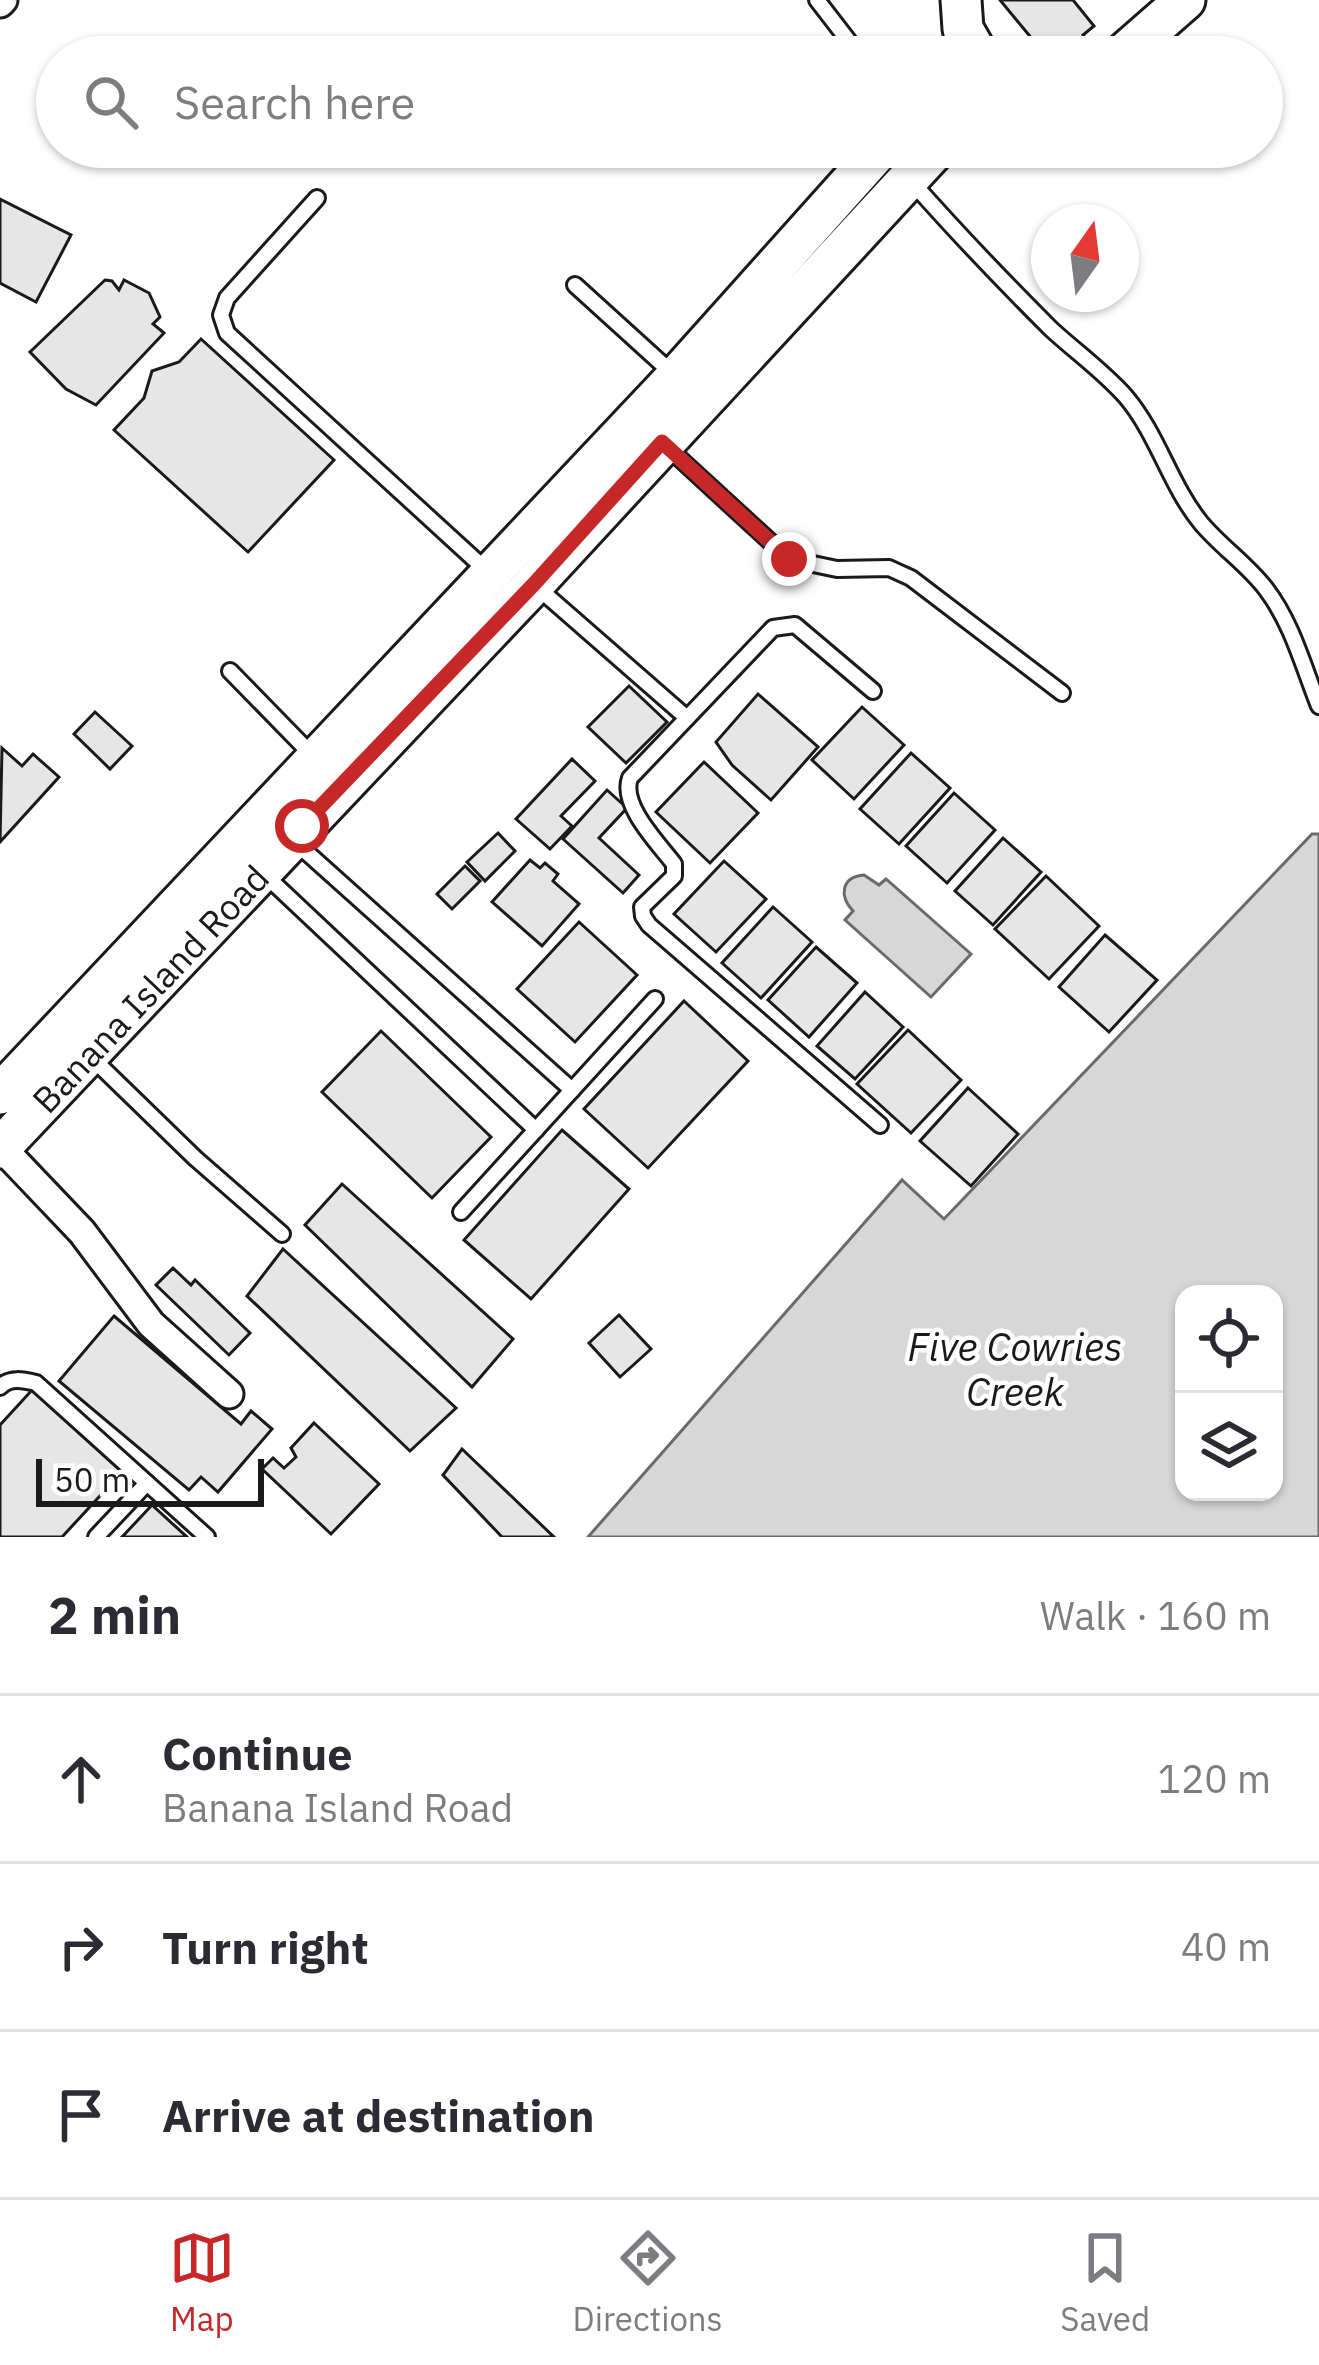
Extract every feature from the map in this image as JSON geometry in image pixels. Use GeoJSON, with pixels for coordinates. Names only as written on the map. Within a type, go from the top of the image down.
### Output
{"type":"FeatureCollection","features":[{"type":"Feature","properties":{"kind":"street"},"geometry":{"type":"LineString","coordinates":[[961,0],[967,36]]}},
{"type":"Feature","properties":{"kind":"street"},"geometry":{"type":"LineString","coordinates":[[1142,36],[1168,11]]}},
{"type":"Feature","properties":{"kind":"street","name":"Banana Island Road"},"geometry":{"type":"LineString","coordinates":[[0,1094],[676,377],[863,168]]}},
{"type":"Feature","properties":{"kind":"street","name":"Banana Island Road"},"geometry":{"type":"LineString","coordinates":[[0,1147],[534,584],[918,168]]}},
{"type":"Feature","properties":{"kind":"street"},"geometry":{"type":"LineString","coordinates":[[0,1147],[82,1232],[151,1324],[229,1394]]}},
{"type":"Feature","properties":{"kind":"lane"},"geometry":{"type":"LineString","coordinates":[[818,0],[845,36]]}},
{"type":"Feature","properties":{"kind":"lane"},"geometry":{"type":"LineString","coordinates":[[909,178],[967,245],[1106,376],[1139,415],[1186,502],[1277,605],[1319,706]]}},
{"type":"Feature","properties":{"kind":"lane"},"geometry":{"type":"LineString","coordinates":[[317,198],[227,298],[221,315],[227,333],[490,574]]}},
{"type":"Feature","properties":{"kind":"lane"},"geometry":{"type":"LineString","coordinates":[[575,285],[676,377]]}},
{"type":"Feature","properties":{"kind":"lane"},"geometry":{"type":"LineString","coordinates":[[662,442],[789,559],[837,569],[889,568],[911,578],[1062,693]]}},
{"type":"Feature","properties":{"kind":"lane"},"geometry":{"type":"LineString","coordinates":[[534,584],[687,718]]}},
{"type":"Feature","properties":{"kind":"lane"},"geometry":{"type":"LineString","coordinates":[[874,691],[795,625],[773,628],[630,778],[626,788],[630,805],[674,864],[674,876],[642,908],[649,925],[880,1125]]}},
{"type":"Feature","properties":{"kind":"lane"},"geometry":{"type":"LineString","coordinates":[[230,671],[316,760]]}},
{"type":"Feature","properties":{"kind":"lane"},"geometry":{"type":"LineString","coordinates":[[291,838],[572,1090]]}},
{"type":"Feature","properties":{"kind":"lane"},"geometry":{"type":"LineString","coordinates":[[261,872],[536,1130]]}},
{"type":"Feature","properties":{"kind":"lane"},"geometry":{"type":"LineString","coordinates":[[461,1212],[655,998]]}},
{"type":"Feature","properties":{"kind":"lane"},"geometry":{"type":"LineString","coordinates":[[88,1054],[282,1234]]}},
{"type":"Feature","properties":{"kind":"lane"},"geometry":{"type":"LineString","coordinates":[[0,1387],[20,1379],[36,1383],[206,1537]]}},
{"type":"Feature","properties":{"kind":"lane"},"geometry":{"type":"LineString","coordinates":[[96,1537],[147,1483]]}},
{"type":"Feature","properties":{"kind":"water","name":"Five Cowries Creek"},"geometry":{"type":"Polygon","coordinates":[[[1312,834],[1319,834],[1319,1537],[588,1537],[902,1180],[944,1219],[1312,834]]]}},
{"type":"Feature","properties":{"kind":"water"},"geometry":{"type":"Polygon","coordinates":[[[864,875],[879,885],[886,879],[971,954],[931,997],[845,920],[853,911],[846,899],[847,883],[864,875]]]}},
{"type":"Feature","properties":{"kind":"building"},"geometry":{"type":"Polygon","coordinates":[[[1000,0],[1073,0],[1094,26],[1084,36],[1030,36],[1000,0]]]}},
{"type":"Feature","properties":{"kind":"building"},"geometry":{"type":"Polygon","coordinates":[[[0,199],[71,235],[36,302],[0,283],[0,199]]]}},
{"type":"Feature","properties":{"kind":"building"},"geometry":{"type":"Polygon","coordinates":[[[105,280],[119,290],[124,280],[149,293],[160,317],[153,324],[164,333],[96,405],[66,389],[30,352],[105,280]]]}},
{"type":"Feature","properties":{"kind":"building"},"geometry":{"type":"Polygon","coordinates":[[[201,339],[334,460],[248,552],[114,430],[144,398],[152,371],[179,362],[201,339]]]}},
{"type":"Feature","properties":{"kind":"building"},"geometry":{"type":"Polygon","coordinates":[[[629,686],[667,722],[626,763],[588,727],[629,686]]]}},
{"type":"Feature","properties":{"kind":"building"},"geometry":{"type":"Polygon","coordinates":[[[758,694],[818,747],[771,800],[732,765],[716,742],[758,694]]]}},
{"type":"Feature","properties":{"kind":"building"},"geometry":{"type":"Polygon","coordinates":[[[862,707],[904,745],[854,799],[812,760],[862,707]]]}},
{"type":"Feature","properties":{"kind":"building"},"geometry":{"type":"Polygon","coordinates":[[[95,712],[132,746],[110,769],[74,734],[95,712]]]}},
{"type":"Feature","properties":{"kind":"building"},"geometry":{"type":"Polygon","coordinates":[[[2,748],[22,766],[33,754],[59,777],[0,842],[2,748]]]}},
{"type":"Feature","properties":{"kind":"building"},"geometry":{"type":"Polygon","coordinates":[[[911,753],[950,788],[899,844],[860,809],[911,753]]]}},
{"type":"Feature","properties":{"kind":"building"},"geometry":{"type":"Polygon","coordinates":[[[572,759],[595,781],[561,816],[572,826],[550,849],[516,819],[572,759]]]}},
{"type":"Feature","properties":{"kind":"building"},"geometry":{"type":"Polygon","coordinates":[[[704,762],[758,813],[710,863],[656,812],[704,762]]]}},
{"type":"Feature","properties":{"kind":"building"},"geometry":{"type":"Polygon","coordinates":[[[607,790],[627,808],[599,838],[639,875],[623,893],[563,839],[607,790]]]}},
{"type":"Feature","properties":{"kind":"building"},"geometry":{"type":"Polygon","coordinates":[[[954,793],[995,830],[947,883],[906,846],[954,793]]]}},
{"type":"Feature","properties":{"kind":"building"},"geometry":{"type":"Polygon","coordinates":[[[498,833],[515,851],[485,881],[467,862],[498,833]]]}},
{"type":"Feature","properties":{"kind":"building"},"geometry":{"type":"Polygon","coordinates":[[[1003,838],[1041,872],[993,925],[955,891],[1003,838]]]}},
{"type":"Feature","properties":{"kind":"building"},"geometry":{"type":"Polygon","coordinates":[[[530,860],[540,868],[545,863],[558,874],[553,881],[579,904],[542,946],[492,902],[530,860]]]}},
{"type":"Feature","properties":{"kind":"building"},"geometry":{"type":"Polygon","coordinates":[[[724,861],[766,899],[716,952],[674,914],[724,861]]]}},
{"type":"Feature","properties":{"kind":"building"},"geometry":{"type":"Polygon","coordinates":[[[465,866],[480,881],[452,909],[437,894],[465,866]]]}},
{"type":"Feature","properties":{"kind":"building"},"geometry":{"type":"Polygon","coordinates":[[[1046,876],[1099,926],[1049,979],[995,929],[1046,876]]]}},
{"type":"Feature","properties":{"kind":"building"},"geometry":{"type":"Polygon","coordinates":[[[773,907],[812,942],[761,998],[722,963],[773,907]]]}},
{"type":"Feature","properties":{"kind":"building"},"geometry":{"type":"Polygon","coordinates":[[[579,922],[637,975],[575,1042],[517,989],[579,922]]]}},
{"type":"Feature","properties":{"kind":"building"},"geometry":{"type":"Polygon","coordinates":[[[1105,935],[1157,980],[1109,1032],[1059,987],[1105,935]]]}},
{"type":"Feature","properties":{"kind":"building"},"geometry":{"type":"Polygon","coordinates":[[[816,947],[857,983],[809,1037],[768,1000],[816,947]]]}},
{"type":"Feature","properties":{"kind":"building"},"geometry":{"type":"Polygon","coordinates":[[[865,992],[903,1027],[855,1079],[817,1046],[865,992]]]}},
{"type":"Feature","properties":{"kind":"building"},"geometry":{"type":"Polygon","coordinates":[[[684,1001],[748,1061],[648,1168],[584,1109],[684,1001]]]}},
{"type":"Feature","properties":{"kind":"building"},"geometry":{"type":"Polygon","coordinates":[[[908,1030],[961,1080],[911,1133],[857,1084],[908,1030]]]}},
{"type":"Feature","properties":{"kind":"building"},"geometry":{"type":"Polygon","coordinates":[[[381,1031],[491,1137],[432,1198],[322,1092],[381,1031]]]}},
{"type":"Feature","properties":{"kind":"building"},"geometry":{"type":"Polygon","coordinates":[[[968,1088],[1018,1134],[971,1186],[920,1141],[968,1088]]]}},
{"type":"Feature","properties":{"kind":"building"},"geometry":{"type":"Polygon","coordinates":[[[562,1130],[629,1189],[531,1299],[464,1240],[562,1130]]]}},
{"type":"Feature","properties":{"kind":"building"},"geometry":{"type":"Polygon","coordinates":[[[342,1184],[513,1339],[472,1387],[305,1225],[342,1184]]]}},
{"type":"Feature","properties":{"kind":"building"},"geometry":{"type":"Polygon","coordinates":[[[283,1249],[456,1408],[410,1451],[247,1296],[283,1249]]]}},
{"type":"Feature","properties":{"kind":"building"},"geometry":{"type":"Polygon","coordinates":[[[173,1268],[191,1285],[195,1280],[250,1333],[229,1355],[156,1285],[173,1268]]]}},
{"type":"Feature","properties":{"kind":"building"},"geometry":{"type":"Polygon","coordinates":[[[619,1315],[651,1349],[620,1377],[589,1343],[619,1315]]]}},
{"type":"Feature","properties":{"kind":"building"},"geometry":{"type":"Polygon","coordinates":[[[114,1316],[241,1424],[251,1411],[272,1429],[218,1492],[201,1477],[189,1490],[59,1381],[114,1316]]]}},
{"type":"Feature","properties":{"kind":"building"},"geometry":{"type":"Polygon","coordinates":[[[32,1390],[122,1472],[62,1537],[0,1537],[0,1425],[32,1390]]]}},
{"type":"Feature","properties":{"kind":"building"},"geometry":{"type":"Polygon","coordinates":[[[314,1423],[379,1484],[331,1534],[262,1469],[273,1458],[284,1468],[296,1457],[291,1448],[314,1423]]]}},
{"type":"Feature","properties":{"kind":"building"},"geometry":{"type":"Polygon","coordinates":[[[462,1449],[554,1537],[502,1537],[443,1475],[462,1449]]]}},
{"type":"Feature","properties":{"kind":"building"},"geometry":{"type":"Polygon","coordinates":[[[152,1505],[187,1537],[122,1537],[152,1505]]]}},
{"type":"Feature","properties":{"kind":"route"},"geometry":{"type":"LineString","coordinates":[[302,826],[534,584],[662,442],[789,559]]}}]}
